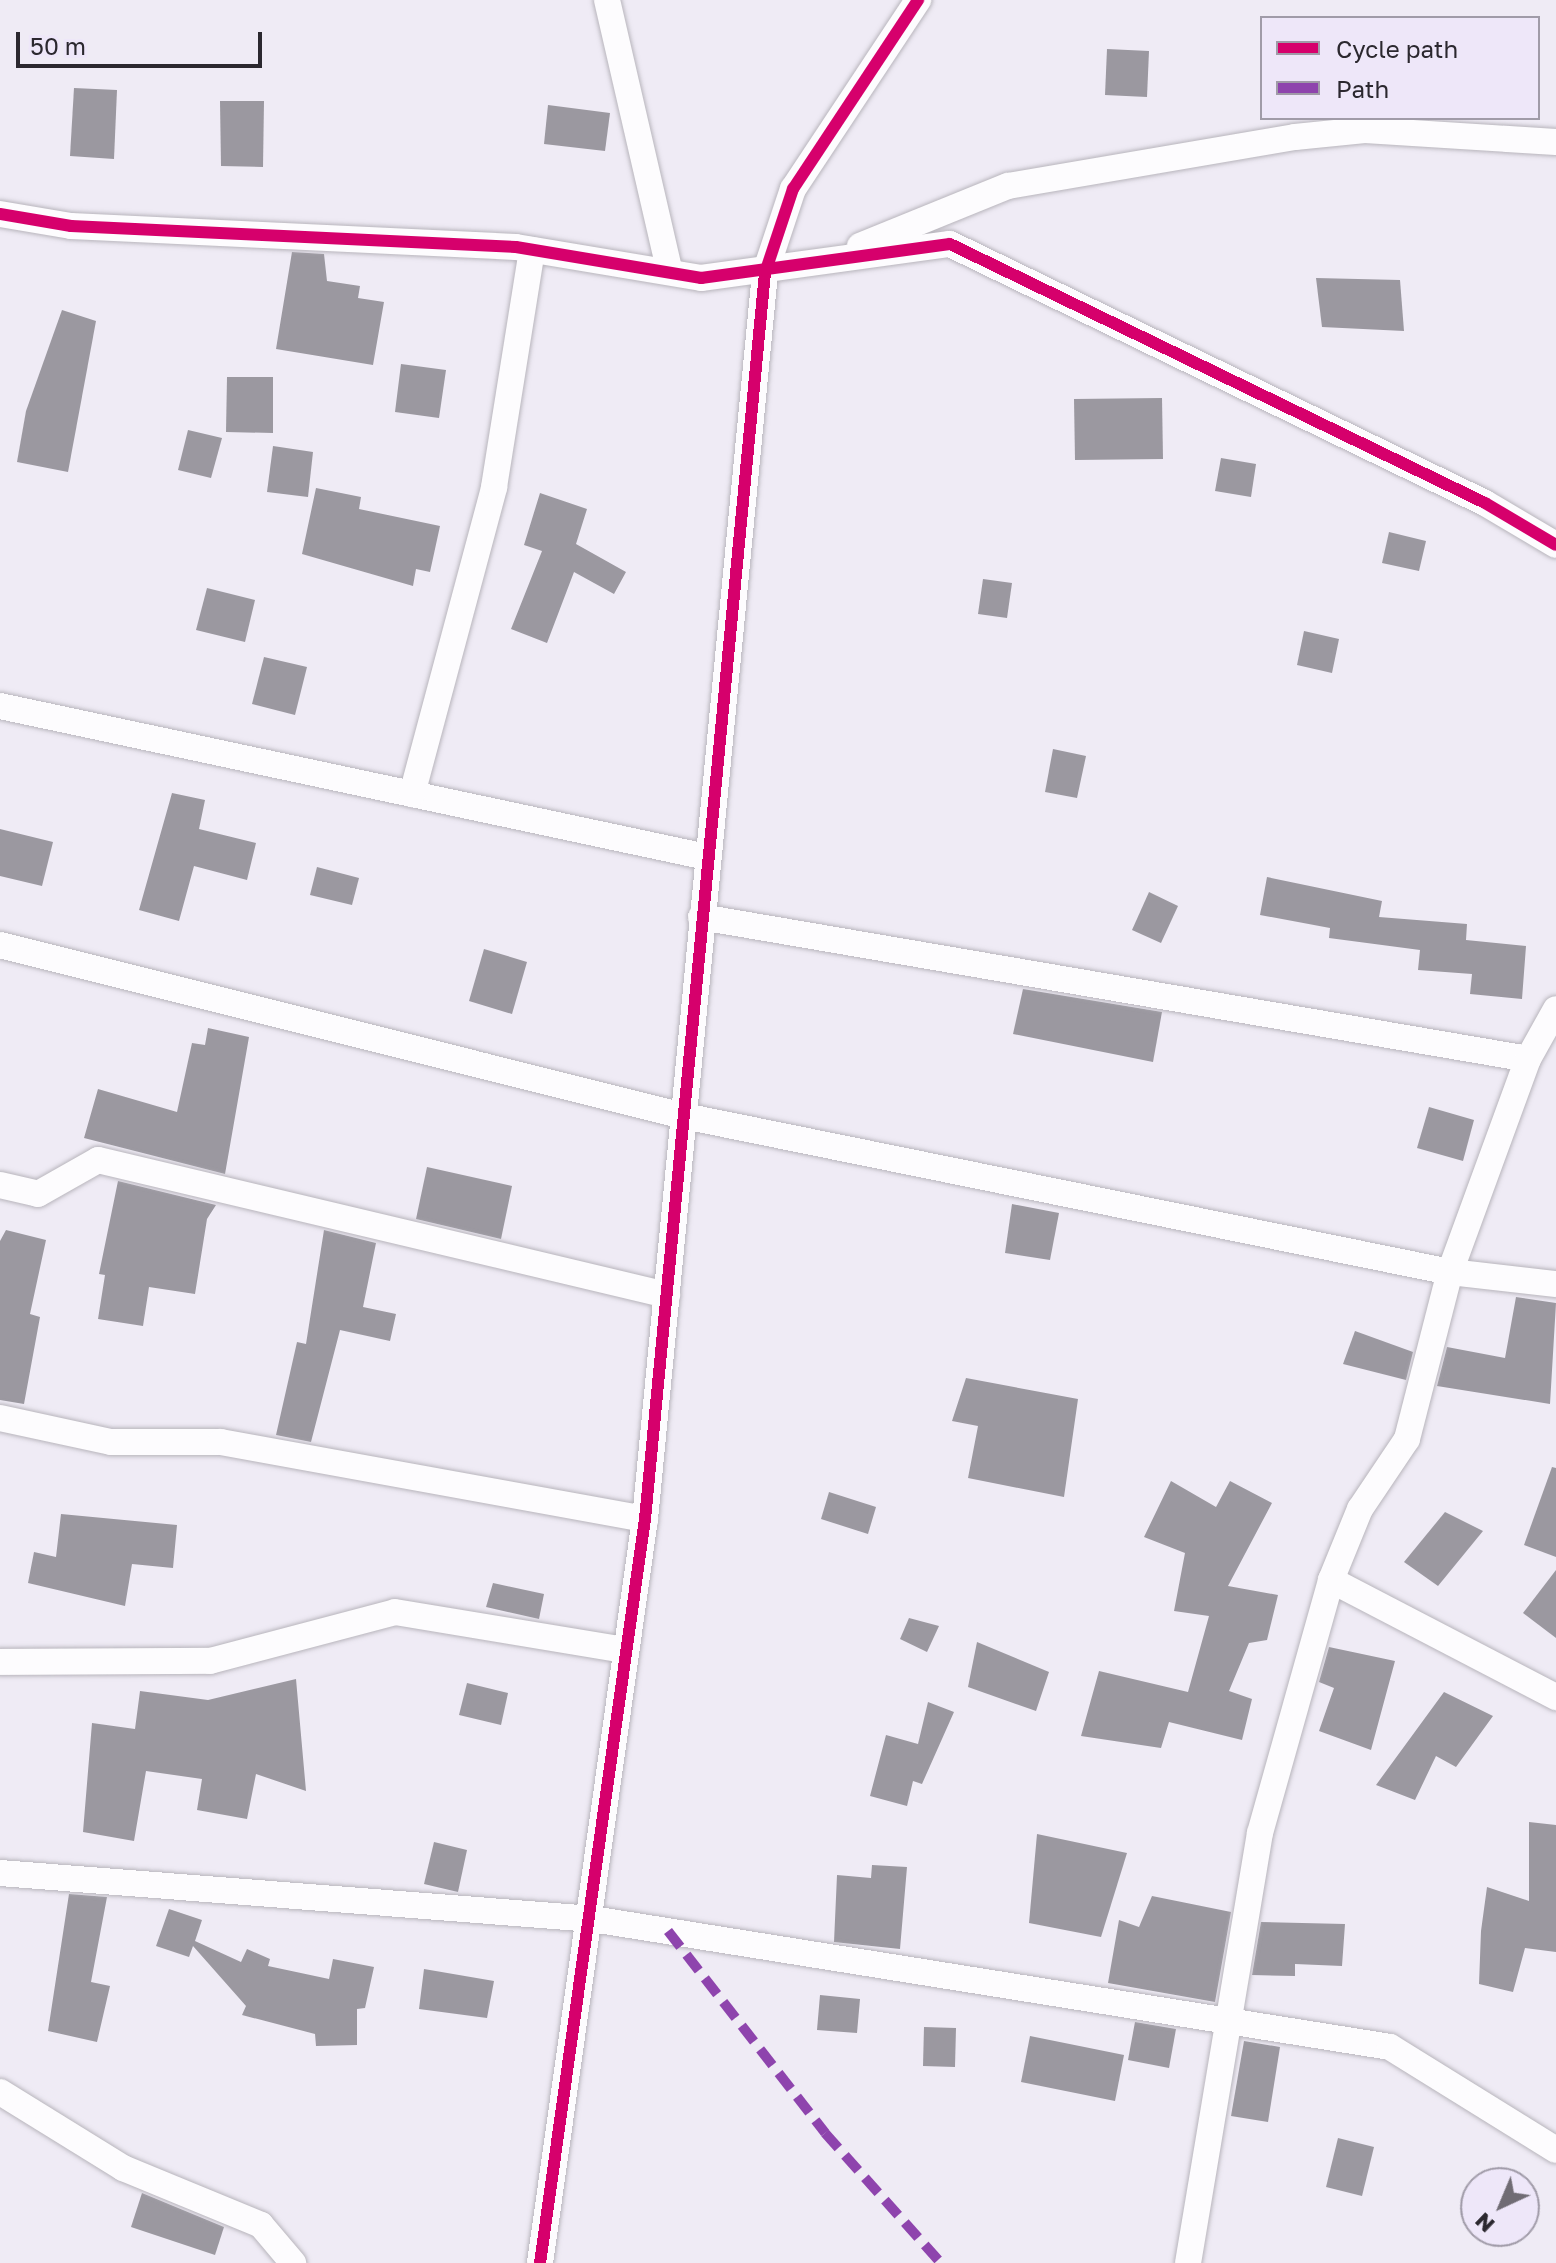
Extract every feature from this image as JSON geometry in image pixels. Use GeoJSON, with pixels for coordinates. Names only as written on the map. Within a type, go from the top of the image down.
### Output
{"type":"FeatureCollection","features":[{"type":"Feature","properties":{"kind":"street"},"geometry":{"type":"LineString","coordinates":[[607,0],[669,269]]}},
{"type":"Feature","properties":{"kind":"street"},"geometry":{"type":"LineString","coordinates":[[540,2263],[592,1919],[624,1650],[645,1519],[765,273],[793,189],[918,0]]}},
{"type":"Feature","properties":{"kind":"street"},"geometry":{"type":"LineString","coordinates":[[0,214],[71,226],[532,250],[669,269],[701,278],[765,273],[838,254],[1008,186],[1295,137],[1365,130],[1556,142]]}},
{"type":"Feature","properties":{"kind":"street"},"geometry":{"type":"LineString","coordinates":[[838,254],[950,244],[1485,503],[1556,545]]}},
{"type":"Feature","properties":{"kind":"street"},"geometry":{"type":"LineString","coordinates":[[412,794],[494,487],[532,250]]}},
{"type":"Feature","properties":{"kind":"street"},"geometry":{"type":"LineString","coordinates":[[0,706],[707,857]]}},
{"type":"Feature","properties":{"kind":"street"},"geometry":{"type":"LineString","coordinates":[[701,917],[1528,1059]]}},
{"type":"Feature","properties":{"kind":"street"},"geometry":{"type":"LineString","coordinates":[[0,945],[684,1116],[1450,1272],[1556,1284]]}},
{"type":"Feature","properties":{"kind":"street"},"geometry":{"type":"LineString","coordinates":[[1188,2263],[1223,2025],[1260,1833],[1331,1580],[1360,1509],[1407,1439],[1450,1272],[1528,1059],[1556,1009]]}},
{"type":"Feature","properties":{"kind":"street"},"geometry":{"type":"LineString","coordinates":[[0,1185],[38,1194],[98,1160],[667,1295]]}},
{"type":"Feature","properties":{"kind":"street"},"geometry":{"type":"LineString","coordinates":[[0,1418],[111,1442],[221,1442],[645,1519]]}},
{"type":"Feature","properties":{"kind":"street"},"geometry":{"type":"LineString","coordinates":[[1331,1580],[1556,1697]]}},
{"type":"Feature","properties":{"kind":"street"},"geometry":{"type":"LineString","coordinates":[[0,1662],[210,1661],[395,1612],[624,1650]]}},
{"type":"Feature","properties":{"kind":"street"},"geometry":{"type":"LineString","coordinates":[[0,1873],[592,1919],[1223,2025],[1390,2047],[1556,2150]]}},
{"type":"Feature","properties":{"kind":"street"},"geometry":{"type":"LineString","coordinates":[[0,2092],[123,2168],[261,2225],[293,2263]]}},
{"type":"Feature","properties":{"kind":"building"},"geometry":{"type":"Polygon","coordinates":[[[1107,49],[1149,51],[1147,97],[1105,95],[1107,49]]]}},
{"type":"Feature","properties":{"kind":"building"},"geometry":{"type":"Polygon","coordinates":[[[74,88],[117,90],[114,159],[70,156],[74,88]]]}},
{"type":"Feature","properties":{"kind":"building"},"geometry":{"type":"Polygon","coordinates":[[[220,101],[264,101],[263,167],[221,166],[220,101]]]}},
{"type":"Feature","properties":{"kind":"building"},"geometry":{"type":"Polygon","coordinates":[[[548,105],[610,113],[605,151],[544,144],[548,105]]]}},
{"type":"Feature","properties":{"kind":"building"},"geometry":{"type":"Polygon","coordinates":[[[292,252],[324,254],[327,281],[360,286],[358,298],[384,302],[373,365],[276,349],[292,252]]]}},
{"type":"Feature","properties":{"kind":"building"},"geometry":{"type":"Polygon","coordinates":[[[1316,278],[1400,280],[1404,331],[1322,327],[1316,278]]]}},
{"type":"Feature","properties":{"kind":"building"},"geometry":{"type":"Polygon","coordinates":[[[62,310],[96,321],[68,472],[17,462],[26,411],[62,310]]]}},
{"type":"Feature","properties":{"kind":"building"},"geometry":{"type":"Polygon","coordinates":[[[401,364],[446,370],[439,418],[395,412],[401,364]]]}},
{"type":"Feature","properties":{"kind":"building"},"geometry":{"type":"Polygon","coordinates":[[[227,377],[273,377],[273,433],[226,432],[227,377]]]}},
{"type":"Feature","properties":{"kind":"building"},"geometry":{"type":"Polygon","coordinates":[[[1162,398],[1163,459],[1075,460],[1074,399],[1162,398]]]}},
{"type":"Feature","properties":{"kind":"building"},"geometry":{"type":"Polygon","coordinates":[[[188,430],[222,438],[211,478],[178,470],[188,430]]]}},
{"type":"Feature","properties":{"kind":"building"},"geometry":{"type":"Polygon","coordinates":[[[273,446],[313,452],[308,497],[267,492],[273,446]]]}},
{"type":"Feature","properties":{"kind":"building"},"geometry":{"type":"Polygon","coordinates":[[[1221,458],[1256,464],[1251,497],[1215,491],[1221,458]]]}},
{"type":"Feature","properties":{"kind":"building"},"geometry":{"type":"Polygon","coordinates":[[[316,488],[361,497],[359,509],[440,526],[430,572],[416,569],[413,586],[302,554],[316,488]]]}},
{"type":"Feature","properties":{"kind":"building"},"geometry":{"type":"Polygon","coordinates":[[[540,493],[587,509],[576,544],[626,572],[614,594],[574,572],[547,643],[511,629],[542,551],[524,545],[540,493]]]}},
{"type":"Feature","properties":{"kind":"building"},"geometry":{"type":"Polygon","coordinates":[[[1389,532],[1426,541],[1419,571],[1382,563],[1389,532]]]}},
{"type":"Feature","properties":{"kind":"building"},"geometry":{"type":"Polygon","coordinates":[[[983,579],[1012,583],[1007,618],[978,614],[983,579]]]}},
{"type":"Feature","properties":{"kind":"building"},"geometry":{"type":"Polygon","coordinates":[[[207,588],[255,600],[245,642],[196,630],[207,588]]]}},
{"type":"Feature","properties":{"kind":"building"},"geometry":{"type":"Polygon","coordinates":[[[1304,631],[1339,639],[1332,673],[1297,665],[1304,631]]]}},
{"type":"Feature","properties":{"kind":"building"},"geometry":{"type":"Polygon","coordinates":[[[264,657],[307,667],[295,715],[252,704],[264,657]]]}},
{"type":"Feature","properties":{"kind":"building"},"geometry":{"type":"Polygon","coordinates":[[[1053,749],[1086,756],[1077,798],[1045,792],[1053,749]]]}},
{"type":"Feature","properties":{"kind":"building"},"geometry":{"type":"Polygon","coordinates":[[[172,793],[205,800],[199,829],[256,843],[247,880],[194,866],[179,921],[139,910],[172,793]]]}},
{"type":"Feature","properties":{"kind":"building"},"geometry":{"type":"Polygon","coordinates":[[[0,829],[53,842],[42,886],[0,876],[0,829]]]}},
{"type":"Feature","properties":{"kind":"building"},"geometry":{"type":"Polygon","coordinates":[[[317,867],[359,878],[352,905],[310,895],[317,867]]]}},
{"type":"Feature","properties":{"kind":"building"},"geometry":{"type":"Polygon","coordinates":[[[1267,877],[1382,901],[1379,917],[1467,924],[1466,940],[1526,946],[1522,999],[1470,994],[1472,974],[1418,970],[1420,950],[1329,938],[1330,928],[1260,915],[1267,877]]]}},
{"type":"Feature","properties":{"kind":"building"},"geometry":{"type":"Polygon","coordinates":[[[1149,892],[1178,906],[1161,943],[1132,930],[1149,892]]]}},
{"type":"Feature","properties":{"kind":"building"},"geometry":{"type":"Polygon","coordinates":[[[484,949],[527,962],[512,1014],[469,1001],[484,949]]]}},
{"type":"Feature","properties":{"kind":"building"},"geometry":{"type":"Polygon","coordinates":[[[1023,989],[1162,1012],[1153,1062],[1013,1034],[1023,989]]]}},
{"type":"Feature","properties":{"kind":"building"},"geometry":{"type":"Polygon","coordinates":[[[208,1028],[249,1037],[225,1174],[84,1138],[98,1089],[177,1112],[192,1043],[205,1045],[208,1028]]]}},
{"type":"Feature","properties":{"kind":"building"},"geometry":{"type":"Polygon","coordinates":[[[1429,1107],[1474,1120],[1463,1161],[1417,1148],[1429,1107]]]}},
{"type":"Feature","properties":{"kind":"building"},"geometry":{"type":"Polygon","coordinates":[[[427,1167],[512,1186],[501,1239],[416,1219],[427,1167]]]}},
{"type":"Feature","properties":{"kind":"building"},"geometry":{"type":"Polygon","coordinates":[[[118,1181],[216,1205],[207,1219],[195,1294],[149,1287],[143,1326],[98,1319],[105,1275],[99,1274],[118,1181]]]}},
{"type":"Feature","properties":{"kind":"building"},"geometry":{"type":"Polygon","coordinates":[[[1012,1204],[1059,1213],[1050,1260],[1005,1253],[1012,1204]]]}},
{"type":"Feature","properties":{"kind":"building"},"geometry":{"type":"Polygon","coordinates":[[[6,1230],[46,1240],[30,1314],[40,1317],[24,1404],[0,1400],[0,1241],[6,1230]]]}},
{"type":"Feature","properties":{"kind":"building"},"geometry":{"type":"Polygon","coordinates":[[[324,1230],[376,1243],[363,1307],[396,1314],[390,1341],[340,1330],[311,1442],[276,1435],[297,1342],[306,1344],[324,1230]]]}},
{"type":"Feature","properties":{"kind":"building"},"geometry":{"type":"Polygon","coordinates":[[[1516,1297],[1556,1303],[1550,1404],[1437,1386],[1447,1347],[1505,1358],[1516,1297]]]}},
{"type":"Feature","properties":{"kind":"building"},"geometry":{"type":"Polygon","coordinates":[[[1355,1331],[1413,1352],[1406,1380],[1343,1364],[1355,1331]]]}},
{"type":"Feature","properties":{"kind":"building"},"geometry":{"type":"Polygon","coordinates":[[[966,1378],[1078,1399],[1064,1497],[968,1478],[978,1426],[952,1421],[966,1378]]]}},
{"type":"Feature","properties":{"kind":"building"},"geometry":{"type":"Polygon","coordinates":[[[1552,1467],[1556,1468],[1556,1557],[1524,1545],[1552,1467]]]}},
{"type":"Feature","properties":{"kind":"building"},"geometry":{"type":"Polygon","coordinates":[[[1171,1481],[1216,1507],[1230,1481],[1272,1503],[1228,1586],[1278,1595],[1267,1640],[1249,1643],[1229,1691],[1252,1699],[1242,1740],[1169,1722],[1161,1748],[1081,1736],[1099,1671],[1188,1692],[1209,1616],[1174,1611],[1185,1553],[1144,1537],[1171,1481]]]}},
{"type":"Feature","properties":{"kind":"building"},"geometry":{"type":"Polygon","coordinates":[[[829,1492],[876,1507],[868,1534],[821,1519],[829,1492]]]}},
{"type":"Feature","properties":{"kind":"building"},"geometry":{"type":"Polygon","coordinates":[[[1445,1512],[1483,1531],[1438,1586],[1404,1562],[1445,1512]]]}},
{"type":"Feature","properties":{"kind":"building"},"geometry":{"type":"Polygon","coordinates":[[[61,1514],[177,1525],[173,1568],[132,1564],[125,1606],[28,1583],[34,1552],[56,1557],[61,1514]]]}},
{"type":"Feature","properties":{"kind":"building"},"geometry":{"type":"Polygon","coordinates":[[[1556,1570],[1556,1638],[1523,1613],[1556,1570]]]}},
{"type":"Feature","properties":{"kind":"building"},"geometry":{"type":"Polygon","coordinates":[[[493,1583],[544,1594],[539,1619],[486,1607],[493,1583]]]}},
{"type":"Feature","properties":{"kind":"building"},"geometry":{"type":"Polygon","coordinates":[[[909,1618],[939,1626],[927,1652],[900,1639],[909,1618]]]}},
{"type":"Feature","properties":{"kind":"building"},"geometry":{"type":"Polygon","coordinates":[[[977,1642],[1049,1672],[1036,1711],[968,1687],[977,1642]]]}},
{"type":"Feature","properties":{"kind":"building"},"geometry":{"type":"Polygon","coordinates":[[[1329,1647],[1395,1661],[1371,1750],[1319,1731],[1334,1688],[1319,1682],[1329,1647]]]}},
{"type":"Feature","properties":{"kind":"building"},"geometry":{"type":"Polygon","coordinates":[[[296,1679],[306,1791],[256,1774],[247,1819],[197,1810],[202,1779],[146,1771],[134,1841],[83,1832],[92,1723],[135,1729],[140,1691],[208,1700],[296,1679]]]}},
{"type":"Feature","properties":{"kind":"building"},"geometry":{"type":"Polygon","coordinates":[[[467,1683],[508,1693],[501,1725],[459,1715],[467,1683]]]}},
{"type":"Feature","properties":{"kind":"building"},"geometry":{"type":"Polygon","coordinates":[[[1444,1692],[1493,1716],[1456,1767],[1436,1756],[1415,1800],[1376,1785],[1444,1692]]]}},
{"type":"Feature","properties":{"kind":"building"},"geometry":{"type":"Polygon","coordinates":[[[928,1702],[954,1712],[922,1784],[913,1781],[907,1806],[870,1796],[886,1735],[918,1744],[928,1702]]]}},
{"type":"Feature","properties":{"kind":"building"},"geometry":{"type":"Polygon","coordinates":[[[1529,1822],[1556,1825],[1556,1952],[1525,1948],[1513,1992],[1479,1984],[1481,1931],[1487,1887],[1529,1901],[1529,1822]]]}},
{"type":"Feature","properties":{"kind":"building"},"geometry":{"type":"Polygon","coordinates":[[[1037,1834],[1127,1853],[1101,1937],[1029,1923],[1037,1834]]]}},
{"type":"Feature","properties":{"kind":"building"},"geometry":{"type":"Polygon","coordinates":[[[434,1842],[467,1850],[458,1892],[424,1884],[434,1842]]]}},
{"type":"Feature","properties":{"kind":"building"},"geometry":{"type":"Polygon","coordinates":[[[872,1865],[907,1867],[900,1949],[834,1942],[837,1875],[871,1878],[872,1865]]]}},
{"type":"Feature","properties":{"kind":"building"},"geometry":{"type":"Polygon","coordinates":[[[69,1894],[107,1897],[91,1982],[110,1986],[97,2042],[48,2031],[69,1894]]]}},
{"type":"Feature","properties":{"kind":"building"},"geometry":{"type":"Polygon","coordinates":[[[1152,1896],[1231,1912],[1215,2002],[1108,1983],[1119,1920],[1139,1927],[1152,1896]]]}},
{"type":"Feature","properties":{"kind":"building"},"geometry":{"type":"Polygon","coordinates":[[[169,1909],[202,1920],[195,1941],[241,1962],[247,1949],[270,1959],[268,1966],[329,1979],[333,1959],[374,1967],[365,2008],[357,2009],[357,2045],[316,2046],[315,2034],[242,2015],[246,2006],[193,1946],[189,1957],[156,1946],[169,1909]]]}},
{"type":"Feature","properties":{"kind":"building"},"geometry":{"type":"Polygon","coordinates":[[[1261,1922],[1345,1924],[1342,1966],[1295,1964],[1295,1976],[1252,1975],[1261,1922]]]}},
{"type":"Feature","properties":{"kind":"building"},"geometry":{"type":"Polygon","coordinates":[[[424,1969],[494,1981],[487,2018],[419,2009],[424,1969]]]}},
{"type":"Feature","properties":{"kind":"building"},"geometry":{"type":"Polygon","coordinates":[[[820,1995],[860,1999],[857,2033],[817,2030],[820,1995]]]}},
{"type":"Feature","properties":{"kind":"building"},"geometry":{"type":"Polygon","coordinates":[[[1135,2022],[1176,2029],[1169,2068],[1128,2060],[1135,2022]]]}},
{"type":"Feature","properties":{"kind":"building"},"geometry":{"type":"Polygon","coordinates":[[[924,2027],[956,2028],[955,2067],[923,2066],[924,2027]]]}},
{"type":"Feature","properties":{"kind":"building"},"geometry":{"type":"Polygon","coordinates":[[[1030,2036],[1124,2055],[1115,2101],[1021,2082],[1030,2036]]]}},
{"type":"Feature","properties":{"kind":"building"},"geometry":{"type":"Polygon","coordinates":[[[1244,2041],[1280,2047],[1268,2122],[1231,2116],[1244,2041]]]}},
{"type":"Feature","properties":{"kind":"building"},"geometry":{"type":"Polygon","coordinates":[[[1338,2138],[1374,2147],[1362,2196],[1326,2187],[1338,2138]]]}},
{"type":"Feature","properties":{"kind":"building"},"geometry":{"type":"Polygon","coordinates":[[[142,2193],[224,2227],[215,2255],[131,2227],[142,2193]]]}},
{"type":"Feature","properties":{"kind":"marked path"},"geometry":{"type":"LineString","coordinates":[[668,1931],[825,2133],[941,2263]]}},
{"type":"Feature","properties":{"kind":"cycle path"},"geometry":{"type":"LineString","coordinates":[[540,2263],[645,1519],[765,273],[793,189],[918,0]]}},
{"type":"Feature","properties":{"kind":"cycle path"},"geometry":{"type":"LineString","coordinates":[[0,214],[71,226],[516,247],[701,278],[950,244],[1485,503],[1556,545]]}}]}
